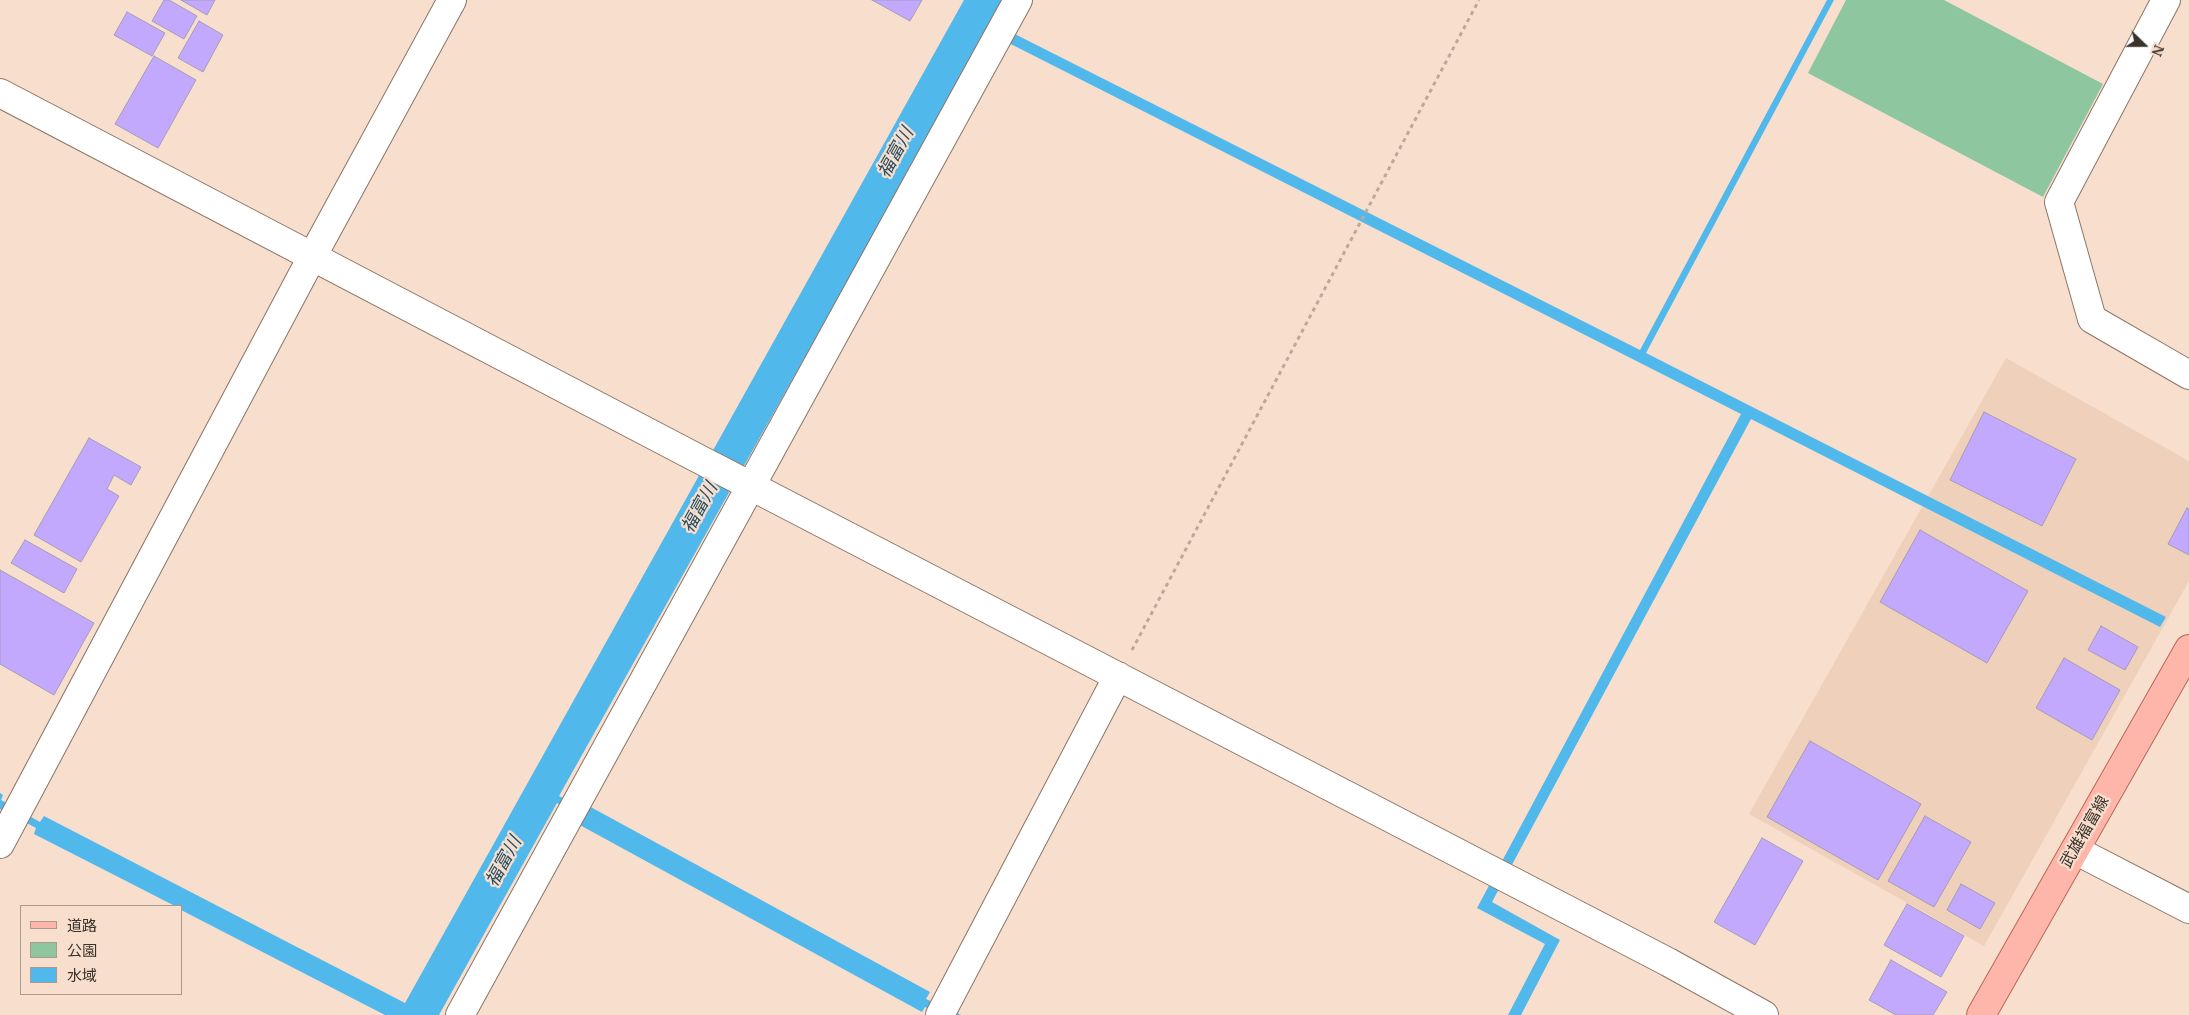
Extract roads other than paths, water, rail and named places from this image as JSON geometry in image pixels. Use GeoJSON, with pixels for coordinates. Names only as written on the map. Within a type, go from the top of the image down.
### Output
{"type":"FeatureCollection","features":[{"type":"Feature","properties":{"kind":"main road","name":"武雄福富線"},"geometry":{"type":"LineString","coordinates":[[1981,1015],[2189,649]]}},
{"type":"Feature","properties":{"kind":"street"},"geometry":{"type":"LineString","coordinates":[[11,823],[312,257],[452,0]]}},
{"type":"Feature","properties":{"kind":"street"},"geometry":{"type":"LineString","coordinates":[[2166,0],[2058,202],[2092,319],[2189,375]]}},
{"type":"Feature","properties":{"kind":"street"},"geometry":{"type":"LineString","coordinates":[[460,1015],[574,807],[745,483],[1013,9]]}},
{"type":"Feature","properties":{"kind":"street"},"geometry":{"type":"LineString","coordinates":[[0,93],[745,483],[1489,868],[1764,1015]]}},
{"type":"Feature","properties":{"kind":"street"},"geometry":{"type":"LineString","coordinates":[[940,1015],[1118,676]]}},
{"type":"Feature","properties":{"kind":"street"},"geometry":{"type":"LineString","coordinates":[[2076,850],[2189,910]]}},
{"type":"Feature","properties":{"kind":"water","name":"福富川"},"geometry":{"type":"Polygon","coordinates":[[[964,0],[1005,0],[993,23],[1640,350],[1827,0],[1834,0],[1646,353],[2166,617],[2160,627],[1751,419],[1492,902],[1560,940],[1521,1015],[1508,1015],[1545,944],[1477,908],[1741,414],[987,32],[559,796],[585,809],[587,805],[930,992],[926,999],[961,1015],[942,1015],[925,1007],[922,1012],[578,824],[582,816],[557,803],[439,1015],[385,1015],[182,911],[182,905],[173,905],[34,834],[36,828],[0,809],[0,793],[3,795],[1,800],[40,822],[44,816],[405,1003],[964,0]]]}}]}
